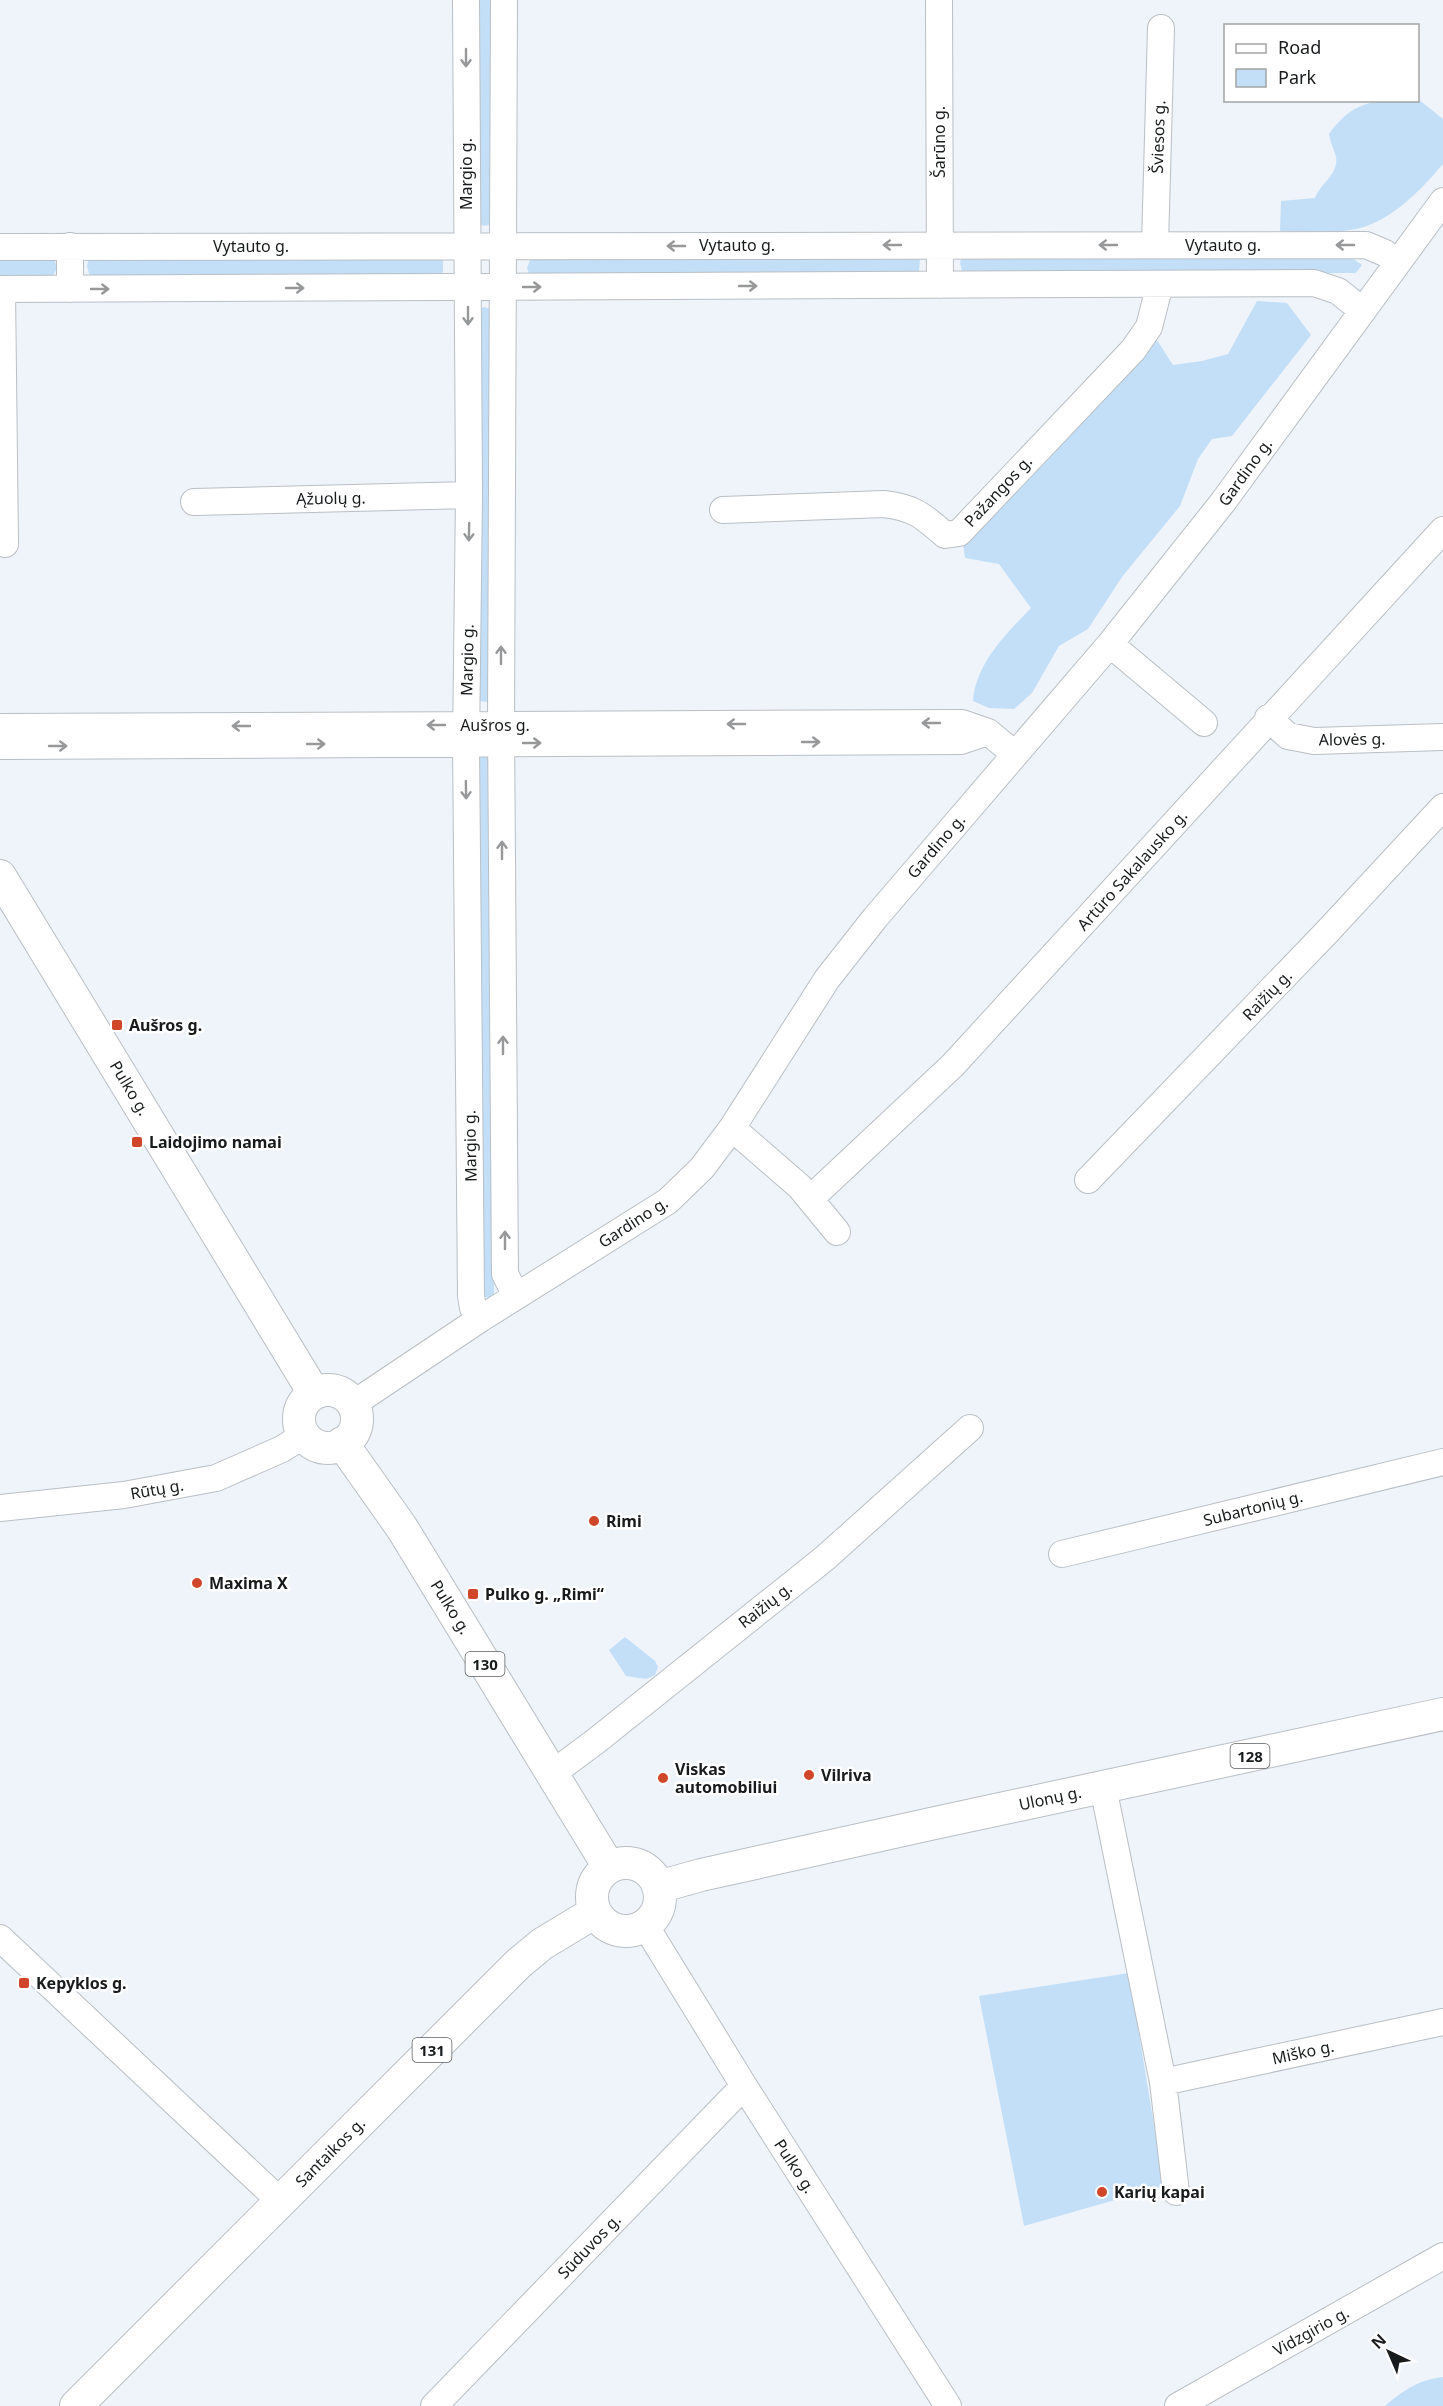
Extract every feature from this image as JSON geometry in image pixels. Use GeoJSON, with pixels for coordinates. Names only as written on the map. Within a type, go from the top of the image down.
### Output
{"type":"FeatureCollection","features":[{"type":"Feature","properties":{"kind":"main road","name":"Pulko g."},"geometry":{"type":"LineString","coordinates":[[0,876],[314,1393]]}},
{"type":"Feature","properties":{"kind":"main road"},"geometry":{"type":"LineString","coordinates":[[331,1390],[347,1397],[353,1404],[357,1421],[354,1430],[342,1443],[326,1448],[310,1441],[304,1435],[299,1417],[307,1399],[314,1393],[331,1390]]}},
{"type":"Feature","properties":{"kind":"main road","name":"Pulko g."},"geometry":{"type":"LineString","coordinates":[[342,1443],[402,1528],[609,1868]]}},
{"type":"Feature","properties":{"kind":"main road","name":"Ulonų g."},"geometry":{"type":"LineString","coordinates":[[658,1887],[701,1875],[1443,1714]]}},
{"type":"Feature","properties":{"kind":"main road"},"geometry":{"type":"LineString","coordinates":[[626,1863],[642,1867],[655,1879],[658,1887],[659,1904],[651,1919],[636,1929],[617,1930],[609,1926],[596,1912],[592,1903],[595,1882],[609,1868],[626,1863]]}},
{"type":"Feature","properties":{"kind":"main road","name":"Santaikos g."},"geometry":{"type":"LineString","coordinates":[[76,2406],[518,1965],[542,1944],[596,1912]]}},
{"type":"Feature","properties":{"kind":"street","name":"Margio g."},"geometry":{"type":"LineString","coordinates":[[466,0],[469,495],[466,734],[471,1296],[473,1308],[480,1319]]}},
{"type":"Feature","properties":{"kind":"street","name":"Margio g."},"geometry":{"type":"LineString","coordinates":[[504,0],[501,734],[505,1274],[516,1296]]}},
{"type":"Feature","properties":{"kind":"street","name":"Šarūno g."},"geometry":{"type":"LineString","coordinates":[[939,0],[940,285]]}},
{"type":"Feature","properties":{"kind":"street","name":"Šviesos g."},"geometry":{"type":"LineString","coordinates":[[1155,245],[1161,28]]}},
{"type":"Feature","properties":{"kind":"street","name":"Gardino g."},"geometry":{"type":"LineString","coordinates":[[353,1404],[480,1319],[668,1201],[702,1168],[732,1128],[827,979],[875,918],[1110,644],[1223,502],[1443,201]]}},
{"type":"Feature","properties":{"kind":"street","name":"Vytauto g."},"geometry":{"type":"LineString","coordinates":[[0,246],[1366,245],[1385,253],[1398,262]]}},
{"type":"Feature","properties":{"kind":"street"},"geometry":{"type":"LineString","coordinates":[[70,246],[70,289]]}},
{"type":"Feature","properties":{"kind":"street"},"geometry":{"type":"LineString","coordinates":[[5,544],[1,289],[1314,283],[1338,291],[1363,311]]}},
{"type":"Feature","properties":{"kind":"street","name":"Pažangos g."},"geometry":{"type":"LineString","coordinates":[[723,510],[884,504],[902,506],[918,512],[945,535],[959,533],[1133,350],[1149,327],[1160,284]]}},
{"type":"Feature","properties":{"kind":"street","name":"Ąžuolų g."},"geometry":{"type":"LineString","coordinates":[[194,502],[469,495]]}},
{"type":"Feature","properties":{"kind":"street","name":"Artūro Sakalausko g."},"geometry":{"type":"LineString","coordinates":[[810,1199],[953,1065],[1101,905],[1268,718],[1443,530]]}},
{"type":"Feature","properties":{"kind":"street"},"geometry":{"type":"LineString","coordinates":[[1110,644],[1204,723]]}},
{"type":"Feature","properties":{"kind":"street","name":"Alovės g."},"geometry":{"type":"LineString","coordinates":[[1268,718],[1288,736],[1314,741],[1443,737]]}},
{"type":"Feature","properties":{"kind":"street","name":"Aušros g."},"geometry":{"type":"LineString","coordinates":[[0,727],[501,734],[963,723],[988,732],[1015,754]]}},
{"type":"Feature","properties":{"kind":"street","name":"Aušros g."},"geometry":{"type":"LineString","coordinates":[[0,746],[466,734]]}},
{"type":"Feature","properties":{"kind":"street","name":"Raižių g."},"geometry":{"type":"LineString","coordinates":[[1088,1180],[1328,932],[1443,807]]}},
{"type":"Feature","properties":{"kind":"street"},"geometry":{"type":"LineString","coordinates":[[732,1128],[800,1186],[837,1232]]}},
{"type":"Feature","properties":{"kind":"street","name":"Raižių g."},"geometry":{"type":"LineString","coordinates":[[553,1773],[596,1742],[825,1558],[970,1428]]}},
{"type":"Feature","properties":{"kind":"street","name":"Rūtų g."},"geometry":{"type":"LineString","coordinates":[[0,1508],[124,1495],[216,1478],[282,1449],[304,1435]]}},
{"type":"Feature","properties":{"kind":"street","name":"Subartonių g."},"geometry":{"type":"LineString","coordinates":[[1062,1554],[1443,1462]]}},
{"type":"Feature","properties":{"kind":"street"},"geometry":{"type":"LineString","coordinates":[[1103,1787],[1163,2082],[1176,2192]]}},
{"type":"Feature","properties":{"kind":"street","name":"Pulko g."},"geometry":{"type":"LineString","coordinates":[[645,1925],[744,2086],[948,2406]]}},
{"type":"Feature","properties":{"kind":"street"},"geometry":{"type":"LineString","coordinates":[[0,1938],[281,2202]]}},
{"type":"Feature","properties":{"kind":"street","name":"Miško g."},"geometry":{"type":"LineString","coordinates":[[1163,2082],[1443,2022]]}},
{"type":"Feature","properties":{"kind":"street","name":"Sūduvos g."},"geometry":{"type":"LineString","coordinates":[[434,2406],[744,2086]]}},
{"type":"Feature","properties":{"kind":"street","name":"Vidzgirio g."},"geometry":{"type":"LineString","coordinates":[[1178,2406],[1443,2256]]}},
{"type":"Feature","properties":{"kind":"green space"},"geometry":{"type":"Polygon","coordinates":[[[474,0],[495,0],[495,220],[485,226],[478,224],[474,0]]]}},
{"type":"Feature","properties":{"kind":"green space"},"geometry":{"type":"Polygon","coordinates":[[[1419,100],[1443,119],[1443,164],[1402,206],[1377,222],[1364,227],[1333,232],[1280,231],[1281,201],[1315,198],[1335,169],[1336,157],[1329,134],[1350,112],[1366,104],[1419,102],[1419,100]]]}},
{"type":"Feature","properties":{"kind":"green space"},"geometry":{"type":"Polygon","coordinates":[[[53,255],[57,268],[52,278],[0,278],[0,256],[53,255]]]}},
{"type":"Feature","properties":{"kind":"green space"},"geometry":{"type":"Polygon","coordinates":[[[962,255],[1340,255],[1362,265],[1356,273],[966,273],[962,271],[960,263],[962,255]]]}},
{"type":"Feature","properties":{"kind":"green space"},"geometry":{"type":"Polygon","coordinates":[[[89,258],[443,259],[443,272],[437,276],[93,277],[89,274],[87,266],[89,258]]]}},
{"type":"Feature","properties":{"kind":"green space"},"geometry":{"type":"Polygon","coordinates":[[[534,258],[920,258],[919,272],[530,276],[527,268],[530,260],[534,258]]]}},
{"type":"Feature","properties":{"kind":"green space"},"geometry":{"type":"Polygon","coordinates":[[[1257,301],[1287,303],[1311,335],[1232,436],[1212,439],[1198,459],[1180,506],[1122,577],[1088,629],[1059,646],[1032,693],[1014,709],[989,708],[973,701],[975,687],[986,662],[1002,639],[1031,608],[999,564],[965,558],[962,536],[1155,337],[1173,365],[1228,354],[1257,301]]]}},
{"type":"Feature","properties":{"kind":"green space"},"geometry":{"type":"Polygon","coordinates":[[[484,307],[491,309],[489,702],[479,701],[478,310],[484,307]]]}},
{"type":"Feature","properties":{"kind":"green space"},"geometry":{"type":"Polygon","coordinates":[[[482,749],[493,759],[494,1294],[488,1298],[482,1295],[476,752],[482,749]]]}},
{"type":"Feature","properties":{"kind":"green space"},"geometry":{"type":"Polygon","coordinates":[[[625,1637],[655,1661],[658,1667],[655,1675],[646,1679],[626,1676],[609,1650],[625,1637]]]}},
{"type":"Feature","properties":{"kind":"green space"},"geometry":{"type":"Polygon","coordinates":[[[1129,1973],[1164,2186],[1024,2226],[979,1996],[1129,1973]]]}},
{"type":"Feature","properties":{"kind":"green space"},"geometry":{"type":"Polygon","coordinates":[[[1443,2377],[1443,2406],[1385,2406],[1412,2387],[1427,2380],[1443,2377]]]}},
{"type":"Feature","properties":{"kind":"place","name":"Aušros g."},"geometry":{"type":"Point","coordinates":[117,1025]}},
{"type":"Feature","properties":{"kind":"place","name":"Laidojimo namai"},"geometry":{"type":"Point","coordinates":[137,1142]}},
{"type":"Feature","properties":{"kind":"place","name":"Rimi"},"geometry":{"type":"Point","coordinates":[594,1521]}},
{"type":"Feature","properties":{"kind":"place","name":"Maxima X"},"geometry":{"type":"Point","coordinates":[197,1583]}},
{"type":"Feature","properties":{"kind":"place","name":"Pulko g. „Rimi“"},"geometry":{"type":"Point","coordinates":[473,1594]}},
{"type":"Feature","properties":{"kind":"place","name":"Vilriva"},"geometry":{"type":"Point","coordinates":[809,1775]}},
{"type":"Feature","properties":{"kind":"place","name":"Viskas automobiliui"},"geometry":{"type":"Point","coordinates":[663,1778]}},
{"type":"Feature","properties":{"kind":"place","name":"Kepyklos g."},"geometry":{"type":"Point","coordinates":[24,1983]}},
{"type":"Feature","properties":{"kind":"place","name":"Karių kapai"},"geometry":{"type":"Point","coordinates":[1102,2192]}}]}
